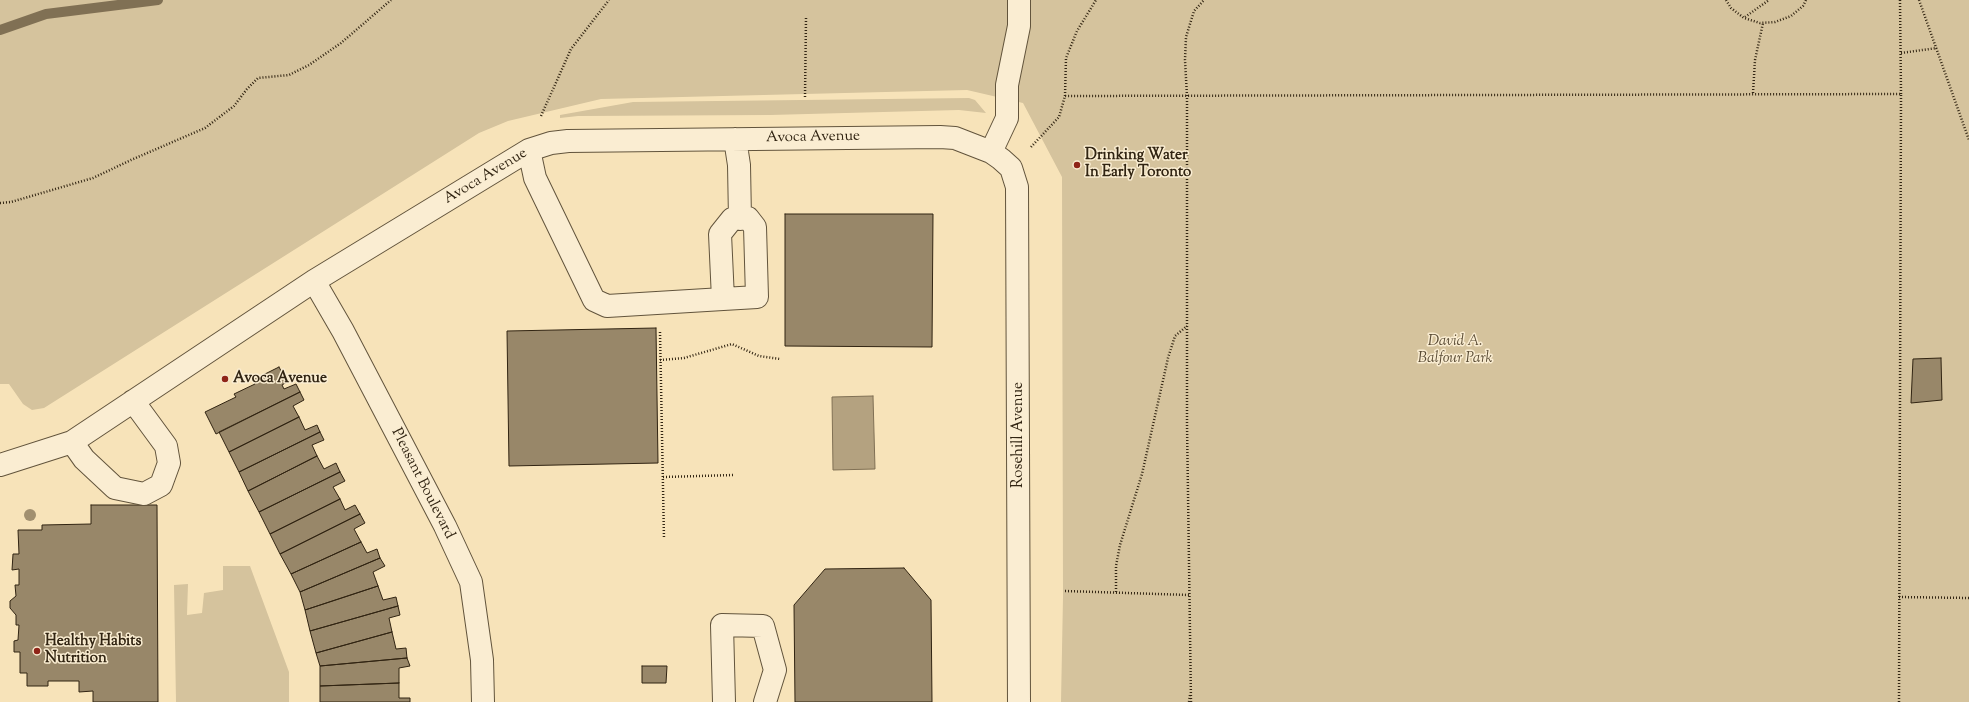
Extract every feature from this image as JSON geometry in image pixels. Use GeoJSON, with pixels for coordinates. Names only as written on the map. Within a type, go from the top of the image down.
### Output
{"type":"FeatureCollection","features":[{"type":"Feature","properties":{"kind":"street"},"geometry":{"type":"LineString","coordinates":[[991,152],[1007,118],[1007,85],[1019,26],[1019,0]]}},
{"type":"Feature","properties":{"kind":"street","name":"Avoca Avenue"},"geometry":{"type":"LineString","coordinates":[[0,465],[72,442],[314,281],[529,150],[551,143],[568,141],[940,137],[955,138],[991,152],[1011,168]]}},
{"type":"Feature","properties":{"kind":"street"},"geometry":{"type":"LineString","coordinates":[[736,139],[740,219]]}},
{"type":"Feature","properties":{"kind":"street"},"geometry":{"type":"LineString","coordinates":[[529,150],[535,178],[594,300],[607,306],[723,300],[757,297],[755,227],[748,218],[732,220],[720,234],[723,300]]}},
{"type":"Feature","properties":{"kind":"street","name":"Rosehill Avenue"},"geometry":{"type":"LineString","coordinates":[[1011,168],[1018,198],[1019,702]]}},
{"type":"Feature","properties":{"kind":"street","name":"Pleasant Boulevard"},"geometry":{"type":"LineString","coordinates":[[314,281],[347,338],[445,526],[471,582],[482,660],[483,702]]}},
{"type":"Feature","properties":{"kind":"street"},"geometry":{"type":"LineString","coordinates":[[72,442],[84,459],[116,488],[144,494],[161,485],[169,463],[166,446],[133,401]]}},
{"type":"Feature","properties":{"kind":"street"},"geometry":{"type":"LineString","coordinates":[[724,702],[722,625],[763,626],[775,670],[764,702]]}},
{"type":"Feature","properties":{"kind":"path"},"geometry":{"type":"LineString","coordinates":[[0,203],[11,202],[93,178],[205,128],[234,106],[258,78],[289,75],[309,65],[341,43],[391,0]]}},
{"type":"Feature","properties":{"kind":"path"},"geometry":{"type":"LineString","coordinates":[[529,150],[540,118],[571,50],[610,0]]}},
{"type":"Feature","properties":{"kind":"path"},"geometry":{"type":"LineString","coordinates":[[1011,168],[1059,117],[1065,96],[1066,58],[1077,31],[1096,0]]}},
{"type":"Feature","properties":{"kind":"path"},"geometry":{"type":"LineString","coordinates":[[1190,702],[1187,96],[1185,60],[1186,37],[1194,12],[1204,0]]}},
{"type":"Feature","properties":{"kind":"path"},"geometry":{"type":"LineString","coordinates":[[1726,0],[1731,8],[1744,18],[1763,23],[1775,22],[1791,16],[1803,6],[1806,0]]}},
{"type":"Feature","properties":{"kind":"path"},"geometry":{"type":"LineString","coordinates":[[1744,18],[1769,0]]}},
{"type":"Feature","properties":{"kind":"path"},"geometry":{"type":"LineString","coordinates":[[1899,702],[1900,0]]}},
{"type":"Feature","properties":{"kind":"path"},"geometry":{"type":"LineString","coordinates":[[1919,0],[1969,140]]}},
{"type":"Feature","properties":{"kind":"path"},"geometry":{"type":"LineString","coordinates":[[805,97],[806,18]]}},
{"type":"Feature","properties":{"kind":"path"},"geometry":{"type":"LineString","coordinates":[[1753,93],[1755,60],[1763,23]]}},
{"type":"Feature","properties":{"kind":"path"},"geometry":{"type":"LineString","coordinates":[[1901,54],[1937,48]]}},
{"type":"Feature","properties":{"kind":"path"},"geometry":{"type":"LineString","coordinates":[[1065,96],[1753,93],[1901,94]]}},
{"type":"Feature","properties":{"kind":"path"},"geometry":{"type":"LineString","coordinates":[[659,303],[664,539]]}},
{"type":"Feature","properties":{"kind":"path"},"geometry":{"type":"LineString","coordinates":[[1116,592],[1116,566],[1120,545],[1142,474],[1168,358],[1175,336],[1187,326]]}},
{"type":"Feature","properties":{"kind":"path"},"geometry":{"type":"LineString","coordinates":[[660,360],[684,358],[732,344],[759,356],[780,359]]}},
{"type":"Feature","properties":{"kind":"path"},"geometry":{"type":"LineString","coordinates":[[663,477],[734,475]]}},
{"type":"Feature","properties":{"kind":"path"},"geometry":{"type":"LineString","coordinates":[[1065,591],[1189,595]]}},
{"type":"Feature","properties":{"kind":"path"},"geometry":{"type":"LineString","coordinates":[[1899,597],[1969,598]]}},
{"type":"Feature","properties":{"kind":"green space","name":"David A. Balfour Park"},"geometry":{"type":"Polygon","coordinates":[[[0,0],[1969,0],[1969,702],[1061,702],[1063,597],[1062,177],[1023,103],[967,90],[601,99],[508,121],[479,133],[44,408],[32,410],[23,404],[9,384],[0,384],[0,0]]]}},
{"type":"Feature","properties":{"kind":"green space"},"geometry":{"type":"Polygon","coordinates":[[[969,98],[975,100],[986,113],[959,110],[770,115],[578,116],[560,118],[560,115],[633,102],[969,98]]]}},
{"type":"Feature","properties":{"kind":"green space"},"geometry":{"type":"Polygon","coordinates":[[[223,566],[250,566],[289,672],[289,702],[176,702],[174,585],[188,584],[187,615],[202,613],[204,593],[223,590],[223,566]]]}},
{"type":"Feature","properties":{"kind":"shaded area"},"geometry":{"type":"Polygon","coordinates":[[[873,396],[875,469],[833,470],[832,397],[873,396]]]}},
{"type":"Feature","properties":{"kind":"building"},"geometry":{"type":"Polygon","coordinates":[[[785,214],[933,214],[932,347],[785,346],[785,214]]]}},
{"type":"Feature","properties":{"kind":"building"},"geometry":{"type":"Polygon","coordinates":[[[656,328],[658,463],[509,466],[507,331],[656,328]]]}},
{"type":"Feature","properties":{"kind":"building"},"geometry":{"type":"Polygon","coordinates":[[[1941,358],[1942,400],[1911,403],[1913,359],[1941,358]]]}},
{"type":"Feature","properties":{"kind":"building"},"geometry":{"type":"Polygon","coordinates":[[[279,367],[287,382],[282,385],[284,389],[296,384],[300,392],[216,434],[205,412],[236,397],[234,394],[255,384],[253,380],[279,367]]]}},
{"type":"Feature","properties":{"kind":"building"},"geometry":{"type":"Polygon","coordinates":[[[300,392],[304,400],[293,406],[299,417],[229,452],[219,432],[300,392]]]}},
{"type":"Feature","properties":{"kind":"building"},"geometry":{"type":"Polygon","coordinates":[[[299,417],[305,430],[317,425],[320,432],[239,472],[229,452],[299,417]]]}},
{"type":"Feature","properties":{"kind":"building"},"geometry":{"type":"Polygon","coordinates":[[[320,432],[324,440],[312,445],[317,456],[248,491],[239,472],[320,432]]]}},
{"type":"Feature","properties":{"kind":"building"},"geometry":{"type":"Polygon","coordinates":[[[317,456],[324,469],[336,463],[340,472],[259,512],[248,491],[317,456]]]}},
{"type":"Feature","properties":{"kind":"building"},"geometry":{"type":"Polygon","coordinates":[[[340,472],[345,481],[333,487],[340,499],[270,534],[259,512],[340,472]]]}},
{"type":"Feature","properties":{"kind":"building"},"geometry":{"type":"Polygon","coordinates":[[[340,499],[345,510],[355,505],[360,514],[280,554],[270,534],[340,499]]]}},
{"type":"Feature","properties":{"kind":"building"},"geometry":{"type":"Polygon","coordinates":[[[91,505],[157,505],[158,702],[93,702],[93,691],[79,692],[79,681],[48,681],[48,686],[27,686],[27,673],[20,673],[20,652],[14,652],[14,641],[18,640],[19,625],[16,625],[16,615],[10,608],[10,601],[16,596],[15,585],[19,585],[19,569],[12,570],[13,554],[19,554],[18,530],[42,530],[42,525],[91,524],[91,505]]]}},
{"type":"Feature","properties":{"kind":"building"},"geometry":{"type":"Polygon","coordinates":[[[360,514],[365,523],[354,529],[361,542],[291,574],[280,554],[360,514]]]}},
{"type":"Feature","properties":{"kind":"building"},"geometry":{"type":"Polygon","coordinates":[[[361,542],[367,553],[377,549],[380,558],[300,592],[291,574],[361,542]]]}},
{"type":"Feature","properties":{"kind":"building"},"geometry":{"type":"Polygon","coordinates":[[[380,558],[385,566],[373,572],[378,586],[305,610],[300,592],[380,558]]]}},
{"type":"Feature","properties":{"kind":"building"},"geometry":{"type":"Polygon","coordinates":[[[904,568],[931,600],[932,702],[795,702],[794,605],[825,569],[904,568]]]}},
{"type":"Feature","properties":{"kind":"building"},"geometry":{"type":"Polygon","coordinates":[[[378,586],[383,600],[396,597],[398,606],[310,631],[305,610],[378,586]]]}},
{"type":"Feature","properties":{"kind":"building"},"geometry":{"type":"Polygon","coordinates":[[[398,606],[400,615],[389,618],[392,632],[316,653],[310,631],[398,606]]]}},
{"type":"Feature","properties":{"kind":"building"},"geometry":{"type":"Polygon","coordinates":[[[392,632],[396,649],[406,648],[407,658],[320,666],[316,653],[392,632]]]}},
{"type":"Feature","properties":{"kind":"building"},"geometry":{"type":"Polygon","coordinates":[[[407,658],[410,666],[399,668],[399,683],[320,686],[320,666],[407,658]]]}},
{"type":"Feature","properties":{"kind":"building"},"geometry":{"type":"Polygon","coordinates":[[[642,666],[667,666],[666,683],[642,683],[642,666]]]}},
{"type":"Feature","properties":{"kind":"building"},"geometry":{"type":"Polygon","coordinates":[[[399,683],[399,698],[410,698],[410,702],[320,702],[320,686],[399,683]]]}},
{"type":"Feature","properties":{"kind":"waterway"},"geometry":{"type":"LineString","coordinates":[[0,30],[46,14],[158,0]]}},
{"type":"Feature","properties":{"kind":"place","name":"Drinking Water In Early Toronto"},"geometry":{"type":"Point","coordinates":[1077,165]}},
{"type":"Feature","properties":{"kind":"place","name":"Avoca Avenue"},"geometry":{"type":"Point","coordinates":[225,379]}},
{"type":"Feature","properties":{"kind":"place","name":"Healthy Habits Nutrition"},"geometry":{"type":"Point","coordinates":[37,651]}}]}
